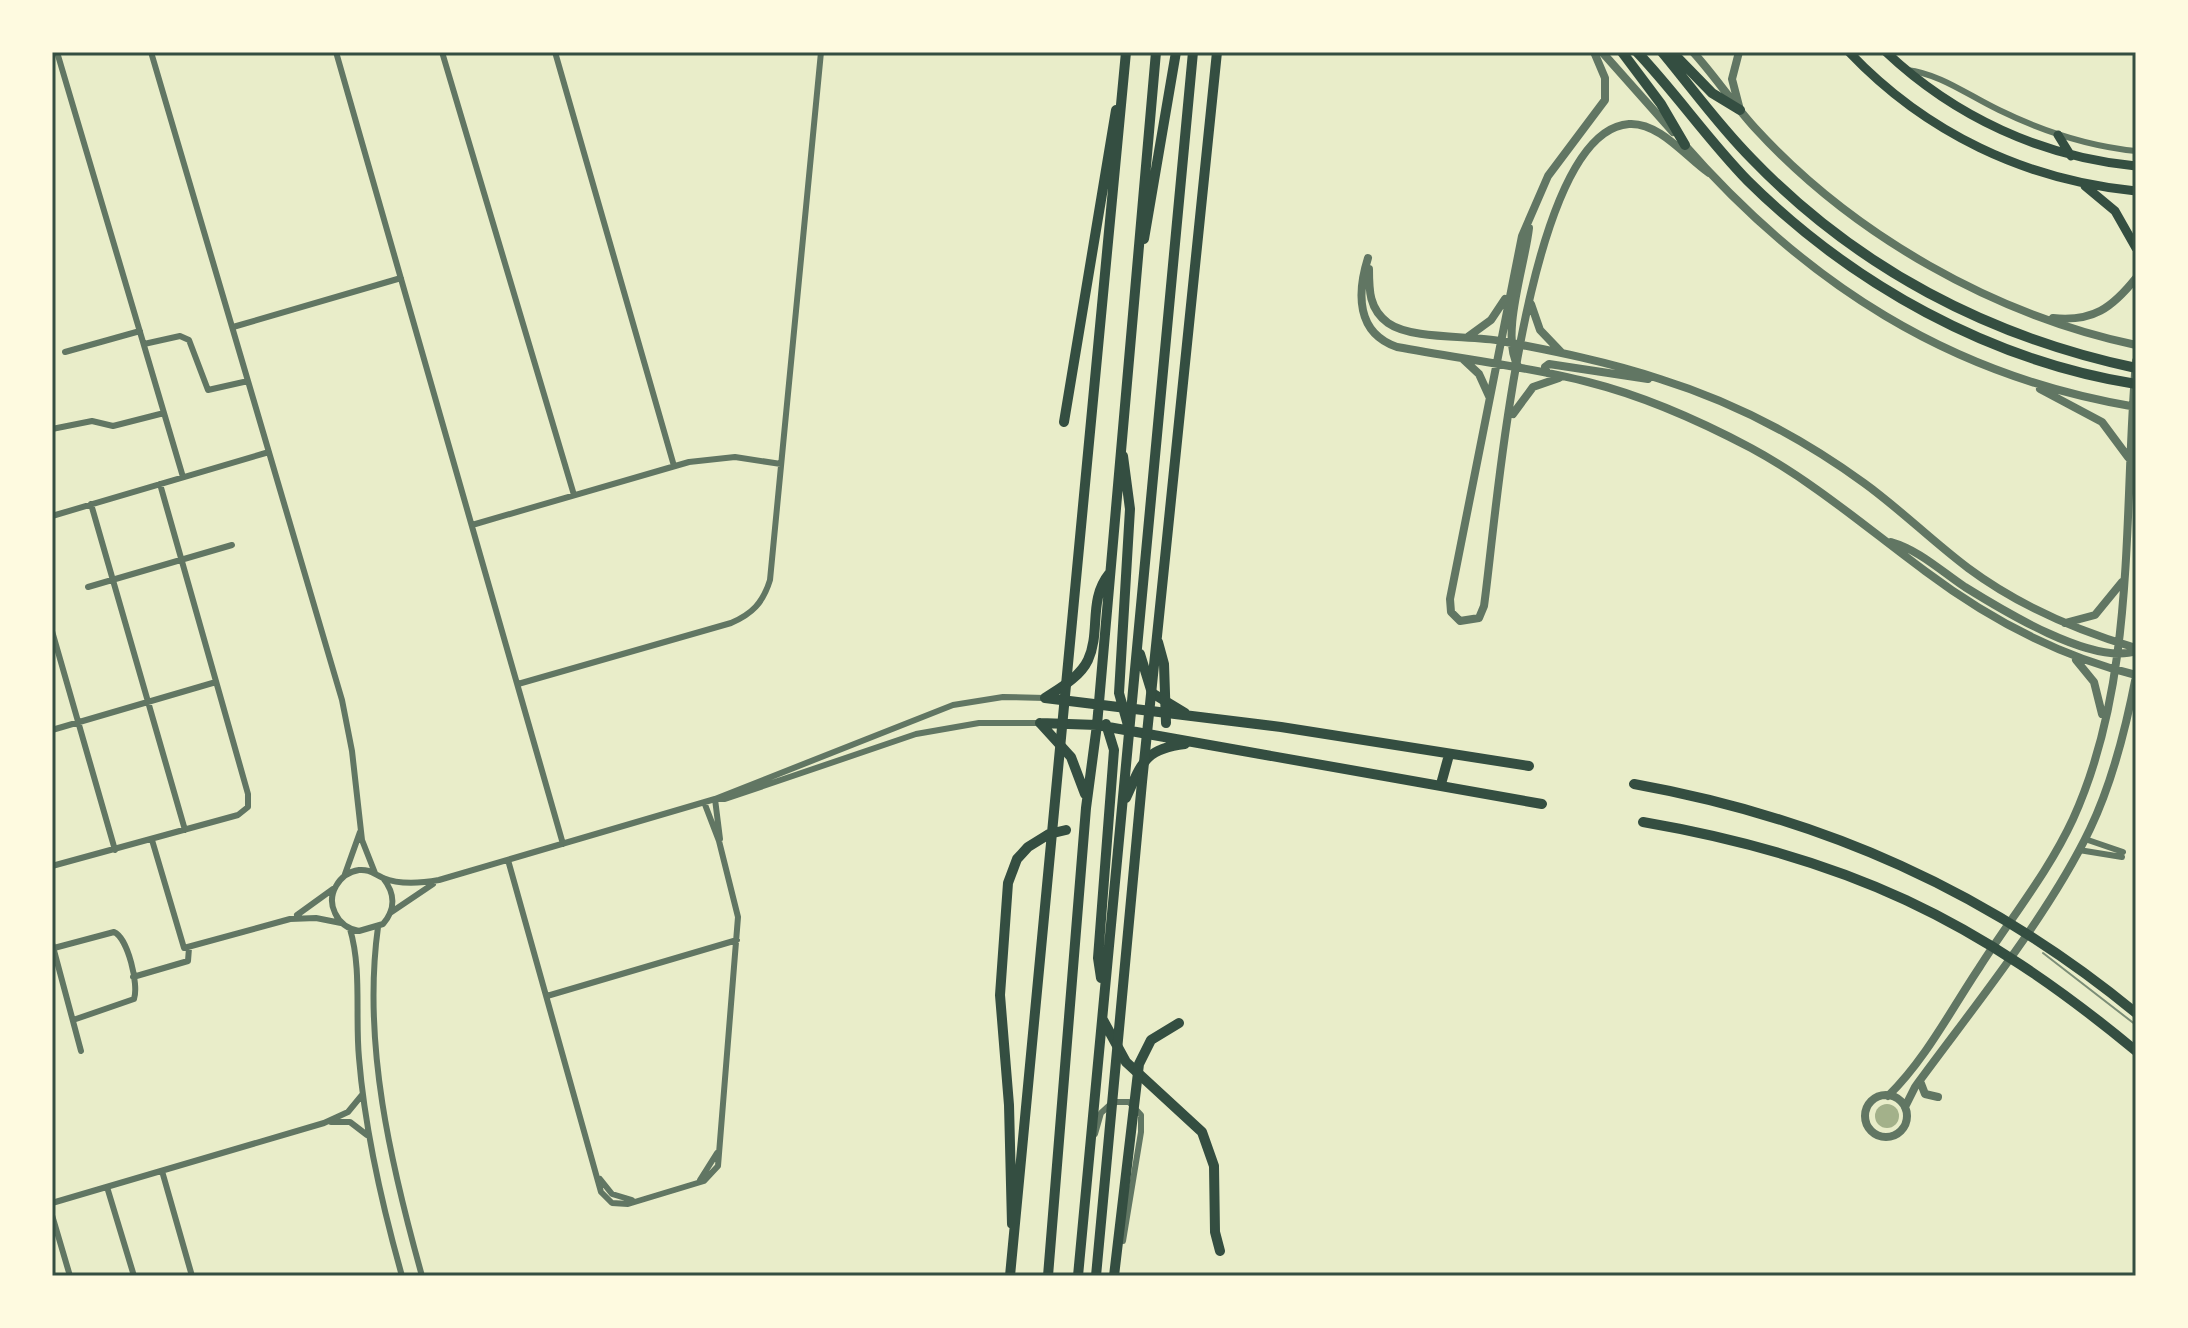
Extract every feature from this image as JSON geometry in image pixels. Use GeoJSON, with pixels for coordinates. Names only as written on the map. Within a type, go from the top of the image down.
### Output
{"type":"FeatureCollection","features":[{"type":"Feature","properties":{"kind":"main road"},"geometry":{"type":"LineString","coordinates":[[1010,1276],[1126,52]]}},
{"type":"Feature","properties":{"kind":"main road"},"geometry":{"type":"LineString","coordinates":[[1104,988],[1098,958],[1114,750],[1102,726],[1098,707],[1156,52]]}},
{"type":"Feature","properties":{"kind":"main road"},"geometry":{"type":"LineString","coordinates":[[1135,291],[1176,52]]}},
{"type":"Feature","properties":{"kind":"main road"},"geometry":{"type":"LineString","coordinates":[[1126,710],[1133,693],[1138,646],[1193,52]]}},
{"type":"Feature","properties":{"kind":"main road"},"geometry":{"type":"LineString","coordinates":[[1096,1276],[1156,638],[1217,52]]}},
{"type":"Feature","properties":{"kind":"main road"},"geometry":{"type":"LineString","coordinates":[[1622,52],[1661,104],[1685,145]]}},
{"type":"Feature","properties":{"kind":"main road"},"geometry":{"type":"LineString","coordinates":[[1637,52],[1748,180],[1839,258],[1889,291],[1969,333],[2038,360],[2136,390]]}},
{"type":"Feature","properties":{"kind":"main road"},"geometry":{"type":"LineString","coordinates":[[1662,52],[1730,135],[1774,182],[1823,224],[1875,262],[1930,295],[2009,332],[2060,350],[2136,368]]}},
{"type":"Feature","properties":{"kind":"main road"},"geometry":{"type":"LineString","coordinates":[[1672,52],[1712,93],[1740,110]]}},
{"type":"Feature","properties":{"kind":"main road"},"geometry":{"type":"LineString","coordinates":[[1849,52],[1893,94],[1946,132],[2004,160],[2079,182],[2136,191]]}},
{"type":"Feature","properties":{"kind":"main road"},"geometry":{"type":"LineString","coordinates":[[1886,52],[1948,101],[1992,126],[2071,156],[2136,166]]}},
{"type":"Feature","properties":{"kind":"main road"},"geometry":{"type":"LineString","coordinates":[[1064,422],[1107,148],[1123,89]]}},
{"type":"Feature","properties":{"kind":"main road"},"geometry":{"type":"LineString","coordinates":[[2058,135],[2071,156]]}},
{"type":"Feature","properties":{"kind":"main road"},"geometry":{"type":"LineString","coordinates":[[2079,182],[2115,211],[2136,248]]}},
{"type":"Feature","properties":{"kind":"main road"},"geometry":{"type":"LineString","coordinates":[[2110,380],[2136,384]]}},
{"type":"Feature","properties":{"kind":"main road"},"geometry":{"type":"LineString","coordinates":[[1078,1276],[1129,730],[1119,693],[1130,509],[1121,446]]}},
{"type":"Feature","properties":{"kind":"main road"},"geometry":{"type":"LineString","coordinates":[[1045,698],[1064,686],[1088,659],[1097,598],[1111,573]]}},
{"type":"Feature","properties":{"kind":"main road"},"geometry":{"type":"LineString","coordinates":[[1156,638],[1164,664],[1166,723]]}},
{"type":"Feature","properties":{"kind":"main road"},"geometry":{"type":"LineString","coordinates":[[1138,646],[1152,693],[1191,716]]}},
{"type":"Feature","properties":{"kind":"main road"},"geometry":{"type":"LineString","coordinates":[[1119,693],[1127,699],[1133,693]]}},
{"type":"Feature","properties":{"kind":"main road"},"geometry":{"type":"LineString","coordinates":[[1045,698],[1098,707],[1292,728],[1529,766]]}},
{"type":"Feature","properties":{"kind":"main road"},"geometry":{"type":"LineString","coordinates":[[1040,723],[1129,730],[1542,804]]}},
{"type":"Feature","properties":{"kind":"main road"},"geometry":{"type":"LineString","coordinates":[[1040,723],[1065,748],[1076,766],[1086,808]]}},
{"type":"Feature","properties":{"kind":"main road"},"geometry":{"type":"LineString","coordinates":[[1048,1276],[1086,808],[1093,751],[1102,726]]}},
{"type":"Feature","properties":{"kind":"main road"},"geometry":{"type":"LineString","coordinates":[[1122,808],[1147,756],[1161,748],[1192,743]]}},
{"type":"Feature","properties":{"kind":"main road"},"geometry":{"type":"LineString","coordinates":[[1093,751],[1104,745],[1114,750]]}},
{"type":"Feature","properties":{"kind":"main road"},"geometry":{"type":"LineString","coordinates":[[1441,784],[1449,755]]}},
{"type":"Feature","properties":{"kind":"main road"},"geometry":{"type":"LineString","coordinates":[[1634,784],[1734,805],[1815,830],[1908,868],[2027,930],[2136,1013]]}},
{"type":"Feature","properties":{"kind":"main road"},"geometry":{"type":"LineString","coordinates":[[1643,822],[1722,836],[1817,862],[1909,899],[2009,956],[2091,1014],[2136,1051]]}},
{"type":"Feature","properties":{"kind":"main road"},"geometry":{"type":"LineString","coordinates":[[1015,1233],[1009,1207],[1010,1123],[1000,995],[1008,883],[1013,867],[1028,847],[1049,834],[1066,830]]}},
{"type":"Feature","properties":{"kind":"main road"},"geometry":{"type":"LineString","coordinates":[[1101,1014],[1113,1044],[1126,1062],[1202,1132],[1214,1166],[1215,1232],[1220,1251]]}},
{"type":"Feature","properties":{"kind":"main road"},"geometry":{"type":"LineString","coordinates":[[1115,1276],[1139,1064],[1151,1040],[1179,1023]]}},
{"type":"Feature","properties":{"kind":"street"},"geometry":{"type":"LineString","coordinates":[[57,52],[183,477]]}},
{"type":"Feature","properties":{"kind":"street"},"geometry":{"type":"LineString","coordinates":[[151,52],[342,700],[352,751],[360,829],[375,873]]}},
{"type":"Feature","properties":{"kind":"street"},"geometry":{"type":"LineString","coordinates":[[336,52],[563,844]]}},
{"type":"Feature","properties":{"kind":"street"},"geometry":{"type":"LineString","coordinates":[[442,52],[574,495]]}},
{"type":"Feature","properties":{"kind":"street"},"geometry":{"type":"LineString","coordinates":[[555,52],[674,466]]}},
{"type":"Feature","properties":{"kind":"street"},"geometry":{"type":"LineString","coordinates":[[518,684],[731,623],[757,608],[770,580],[821,52]]}},
{"type":"Feature","properties":{"kind":"street"},"geometry":{"type":"LineString","coordinates":[[1518,366],[1505,342],[1509,291],[1529,215],[1560,158],[1605,100],[1605,78],[1594,52]]}},
{"type":"Feature","properties":{"kind":"street"},"geometry":{"type":"LineString","coordinates":[[1602,52],[1709,173],[1799,259],[1866,306],[1938,346],[2033,384],[2102,422],[2129,459]]}},
{"type":"Feature","properties":{"kind":"street"},"geometry":{"type":"LineString","coordinates":[[1693,52],[1740,110],[1797,168],[1889,239],[1964,284],[2044,318],[2136,345]]}},
{"type":"Feature","properties":{"kind":"street"},"geometry":{"type":"LineString","coordinates":[[1739,52],[1732,79],[1740,110]]}},
{"type":"Feature","properties":{"kind":"street"},"geometry":{"type":"LineString","coordinates":[[1907,70],[1934,77],[2016,119],[2058,135],[2136,151]]}},
{"type":"Feature","properties":{"kind":"street"},"geometry":{"type":"LineString","coordinates":[[1529,215],[1505,342],[1496,363],[1449,606],[1460,621],[1479,618],[1484,606],[1530,295],[1545,231],[1560,193],[1580,161],[1604,133],[1627,124],[1651,128],[1709,173]]}},
{"type":"Feature","properties":{"kind":"street"},"geometry":{"type":"LineString","coordinates":[[2136,361],[2123,581],[2118,643],[2117,655],[2115,670],[2103,723],[2072,821],[2011,921],[1911,1069],[1888,1096],[1874,1100],[1866,1110],[1867,1123],[1874,1133],[1889,1137],[1902,1130],[1907,1117],[1905,1107],[1920,1081],[2027,930],[2085,839],[2106,791],[2125,728],[2136,676],[2115,670],[2071,655],[2020,632],[1970,603],[1818,489],[1751,448],[1645,401],[1565,377],[1518,366],[1397,347],[1372,331],[1361,304],[1368,258],[1369,296],[1387,322],[1406,331],[1469,336],[1521,345],[1661,379],[1723,402],[1809,446],[1877,493],[1976,573],[2063,623],[2118,643],[2136,650]]}},
{"type":"Feature","properties":{"kind":"street"},"geometry":{"type":"LineString","coordinates":[[233,327],[401,278]]}},
{"type":"Feature","properties":{"kind":"street"},"geometry":{"type":"LineString","coordinates":[[2044,318],[2072,319],[2103,312],[2136,278]]}},
{"type":"Feature","properties":{"kind":"street"},"geometry":{"type":"LineString","coordinates":[[1469,336],[1491,320],[1509,291]]}},
{"type":"Feature","properties":{"kind":"street"},"geometry":{"type":"LineString","coordinates":[[1530,295],[1540,330],[1565,355]]}},
{"type":"Feature","properties":{"kind":"street"},"geometry":{"type":"LineString","coordinates":[[65,352],[140,331]]}},
{"type":"Feature","properties":{"kind":"street"},"geometry":{"type":"LineString","coordinates":[[144,344],[180,336],[189,340],[208,390],[248,381]]}},
{"type":"Feature","properties":{"kind":"street"},"geometry":{"type":"LineString","coordinates":[[1458,357],[1479,374],[1490,399]]}},
{"type":"Feature","properties":{"kind":"street"},"geometry":{"type":"LineString","coordinates":[[1547,373],[1545,367],[1552,364],[1661,379]]}},
{"type":"Feature","properties":{"kind":"street"},"geometry":{"type":"LineString","coordinates":[[1509,422],[1522,398],[1533,387],[1565,377]]}},
{"type":"Feature","properties":{"kind":"street"},"geometry":{"type":"LineString","coordinates":[[2033,384],[2134,407]]}},
{"type":"Feature","properties":{"kind":"street"},"geometry":{"type":"LineString","coordinates":[[52,429],[92,421],[113,426],[164,413]]}},
{"type":"Feature","properties":{"kind":"street"},"geometry":{"type":"LineString","coordinates":[[52,516],[269,452]]}},
{"type":"Feature","properties":{"kind":"street"},"geometry":{"type":"LineString","coordinates":[[472,525],[674,466],[735,457],[781,464]]}},
{"type":"Feature","properties":{"kind":"street"},"geometry":{"type":"LineString","coordinates":[[52,866],[244,812],[249,800],[160,484]]}},
{"type":"Feature","properties":{"kind":"street"},"geometry":{"type":"LineString","coordinates":[[91,504],[185,830]]}},
{"type":"Feature","properties":{"kind":"street"},"geometry":{"type":"LineString","coordinates":[[1886,541],[1914,552],[1984,598],[2033,625],[2100,652],[2117,655],[2136,650]]}},
{"type":"Feature","properties":{"kind":"street"},"geometry":{"type":"LineString","coordinates":[[88,587],[232,545]]}},
{"type":"Feature","properties":{"kind":"street"},"geometry":{"type":"LineString","coordinates":[[2063,623],[2095,615],[2123,581]]}},
{"type":"Feature","properties":{"kind":"street"},"geometry":{"type":"LineString","coordinates":[[52,631],[115,850]]}},
{"type":"Feature","properties":{"kind":"street"},"geometry":{"type":"LineString","coordinates":[[2071,655],[2094,682],[2103,723]]}},
{"type":"Feature","properties":{"kind":"street"},"geometry":{"type":"LineString","coordinates":[[52,730],[216,682]]}},
{"type":"Feature","properties":{"kind":"street"},"geometry":{"type":"LineString","coordinates":[[343,877],[358,870],[411,883],[439,880],[715,799],[953,705],[1003,697],[1045,698]]}},
{"type":"Feature","properties":{"kind":"street"},"geometry":{"type":"LineString","coordinates":[[2125,728],[2136,711]]}},
{"type":"Feature","properties":{"kind":"street"},"geometry":{"type":"LineString","coordinates":[[715,799],[725,799],[916,734],[979,723],[1040,723]]}},
{"type":"Feature","properties":{"kind":"street"},"geometry":{"type":"LineString","coordinates":[[715,799],[719,841]]}},
{"type":"Feature","properties":{"kind":"street"},"geometry":{"type":"LineString","coordinates":[[508,860],[597,1172],[612,1194],[636,1200],[697,1181],[712,1166],[717,1153],[737,940],[734,894],[704,802]]}},
{"type":"Feature","properties":{"kind":"street"},"geometry":{"type":"LineString","coordinates":[[290,919],[315,904],[343,877],[360,829]]}},
{"type":"Feature","properties":{"kind":"street"},"geometry":{"type":"LineString","coordinates":[[2079,850],[2122,855],[2085,839]]}},
{"type":"Feature","properties":{"kind":"street"},"geometry":{"type":"LineString","coordinates":[[152,840],[181,943],[189,948],[290,919],[316,918],[341,923],[350,929],[369,931],[439,880]]}},
{"type":"Feature","properties":{"kind":"street"},"geometry":{"type":"LineString","coordinates":[[383,878],[392,895],[390,913]]}},
{"type":"Feature","properties":{"kind":"street"},"geometry":{"type":"LineString","coordinates":[[336,885],[332,905],[341,923]]}},
{"type":"Feature","properties":{"kind":"street"},"geometry":{"type":"LineString","coordinates":[[378,927],[373,988],[379,1068],[398,1179],[422,1276]]}},
{"type":"Feature","properties":{"kind":"street"},"geometry":{"type":"LineString","coordinates":[[350,929],[355,949],[356,1034],[370,1140],[402,1276]]}},
{"type":"Feature","properties":{"kind":"street"},"geometry":{"type":"LineString","coordinates":[[73,1020],[130,1002],[136,990],[118,933],[53,946],[81,1051]]}},
{"type":"Feature","properties":{"kind":"street"},"geometry":{"type":"LineString","coordinates":[[547,996],[737,940]]}},
{"type":"Feature","properties":{"kind":"street"},"geometry":{"type":"LineString","coordinates":[[133,977],[188,961],[189,948]]}},
{"type":"Feature","properties":{"kind":"street"},"geometry":{"type":"LineString","coordinates":[[1920,1081],[1925,1094],[1938,1097]]}},
{"type":"Feature","properties":{"kind":"street"},"geometry":{"type":"LineString","coordinates":[[52,1203],[324,1123],[348,1112],[363,1092]]}},
{"type":"Feature","properties":{"kind":"street"},"geometry":{"type":"LineString","coordinates":[[1888,1096],[1905,1107]]}},
{"type":"Feature","properties":{"kind":"street"},"geometry":{"type":"LineString","coordinates":[[1090,1150],[1105,1106],[1121,1100],[1136,1107],[1141,1115],[1141,1132],[1115,1276]]}},
{"type":"Feature","properties":{"kind":"street"},"geometry":{"type":"LineString","coordinates":[[324,1123],[350,1122],[366,1132],[370,1140]]}},
{"type":"Feature","properties":{"kind":"street"},"geometry":{"type":"LineString","coordinates":[[162,1171],[192,1276]]}},
{"type":"Feature","properties":{"kind":"street"},"geometry":{"type":"LineString","coordinates":[[107,1187],[134,1276]]}},
{"type":"Feature","properties":{"kind":"street"},"geometry":{"type":"LineString","coordinates":[[52,1215],[70,1276]]}},
{"type":"Feature","properties":{"kind":"shaded area"},"geometry":{"type":"Polygon","coordinates":[[[1887,1104],[1896,1107],[1899,1116],[1896,1125],[1887,1128],[1878,1125],[1875,1116],[1878,1107],[1887,1104]]]}},
{"type":"Feature","properties":{"kind":"tram line"},"geometry":{"type":"LineString","coordinates":[[2043,953],[2136,1025]]}}]}
